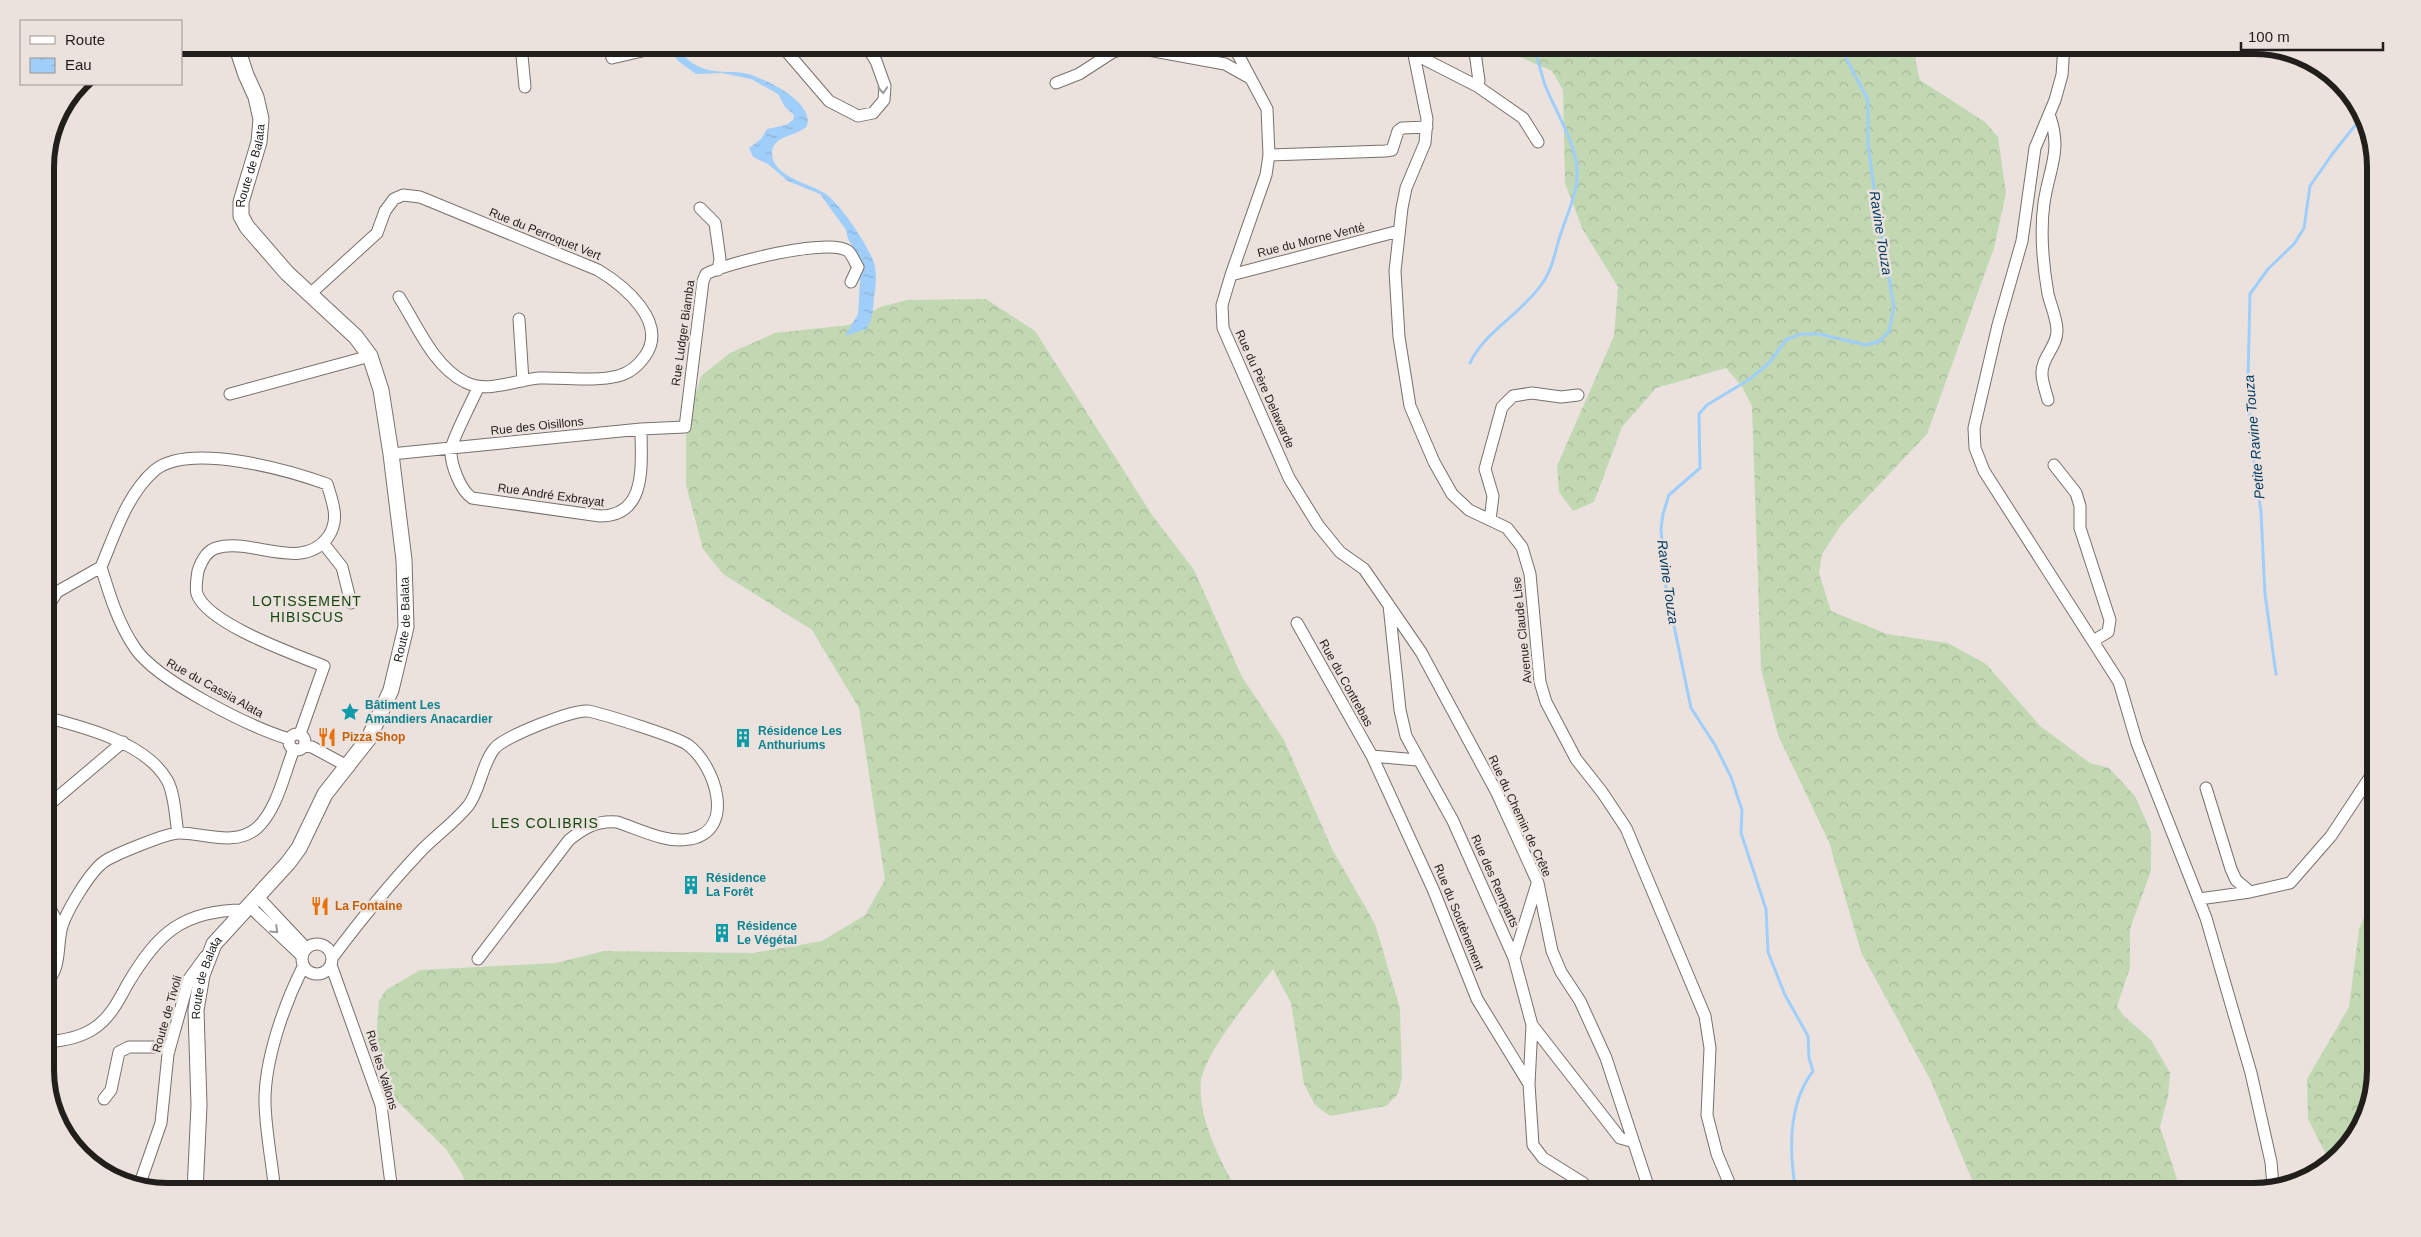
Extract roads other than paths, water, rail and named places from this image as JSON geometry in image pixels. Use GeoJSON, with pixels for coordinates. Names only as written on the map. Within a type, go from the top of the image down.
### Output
{"type":"FeatureCollection","features":[{"type":"Feature","properties":{"kind":"main road","name":"Route de Balata"},"geometry":{"type":"LineString","coordinates":[[195,1183],[199,1105],[196,1010],[202,975],[214,944],[288,863],[299,848],[325,794],[349,767],[369,738],[391,690],[406,627],[404,560],[391,454],[381,390],[370,356],[356,337],[309,295],[276,260],[247,227],[241,216],[241,202],[259,142],[260,119],[256,97],[239,54]]}},
{"type":"Feature","properties":{"kind":"street"},"geometry":{"type":"LineString","coordinates":[[522,54],[525,88]]}},
{"type":"Feature","properties":{"kind":"street"},"geometry":{"type":"LineString","coordinates":[[611,54],[612,58],[629,54]]}},
{"type":"Feature","properties":{"kind":"street"},"geometry":{"type":"LineString","coordinates":[[789,54],[828,101],[858,116],[873,113],[884,100],[885,86],[872,54]]}},
{"type":"Feature","properties":{"kind":"street"},"geometry":{"type":"LineString","coordinates":[[1056,83],[1079,74],[1110,54]]}},
{"type":"Feature","properties":{"kind":"street"},"geometry":{"type":"LineString","coordinates":[[1170,54],[1225,64],[1253,79]]}},
{"type":"Feature","properties":{"kind":"street","name":"Rue du Père Delawarde"},"geometry":{"type":"LineString","coordinates":[[1238,54],[1267,109],[1269,155],[1266,175],[1230,275],[1222,305],[1223,328],[1289,478],[1318,525],[1340,552],[1364,569],[1389,603]]}},
{"type":"Feature","properties":{"kind":"street","name":"Avenue Claude Lise"},"geometry":{"type":"LineString","coordinates":[[1414,54],[1427,119],[1426,143],[1406,188],[1395,271],[1399,337],[1410,406],[1430,455],[1452,494],[1469,510],[1506,528],[1517,539],[1526,559],[1530,574],[1540,682],[1546,702],[1576,759],[1606,797],[1626,828],[1705,1016],[1710,1048],[1707,1115],[1717,1154],[1729,1183]]}},
{"type":"Feature","properties":{"kind":"street"},"geometry":{"type":"LineString","coordinates":[[1420,54],[1426,60],[1477,86],[1523,118],[1538,142]]}},
{"type":"Feature","properties":{"kind":"street"},"geometry":{"type":"LineString","coordinates":[[1475,54],[1479,81],[1477,86]]}},
{"type":"Feature","properties":{"kind":"street"},"geometry":{"type":"LineString","coordinates":[[2063,54],[2062,74],[2050,117],[2035,148],[2022,241],[1998,325],[1974,428],[1974,448],[1984,471],[2119,682],[2137,742],[2199,899],[2251,1072],[2271,1162],[2273,1181]]}},
{"type":"Feature","properties":{"kind":"street"},"geometry":{"type":"LineString","coordinates":[[2048,400],[2042,373],[2045,361],[2054,346],[2057,331],[2045,274],[2043,249],[2044,204],[2056,148],[2055,132],[2050,117]]}},
{"type":"Feature","properties":{"kind":"street"},"geometry":{"type":"LineString","coordinates":[[1269,155],[1385,151],[1394,147],[1398,131],[1402,128],[1427,127]]}},
{"type":"Feature","properties":{"kind":"street","name":"Rue du Perroquet Vert"},"geometry":{"type":"LineString","coordinates":[[309,295],[377,233],[385,212],[394,199],[408,195],[420,197],[598,270],[625,289],[646,314],[650,330],[650,345],[642,360],[628,372],[604,378],[523,381],[478,388]]}},
{"type":"Feature","properties":{"kind":"street"},"geometry":{"type":"LineString","coordinates":[[700,208],[715,223],[720,259],[718,270]]}},
{"type":"Feature","properties":{"kind":"street","name":"Rue du Morne Venté"},"geometry":{"type":"LineString","coordinates":[[1230,275],[1399,231]]}},
{"type":"Feature","properties":{"kind":"street","name":"Rue Ludger Biamba"},"geometry":{"type":"LineString","coordinates":[[685,427],[702,281],[706,274],[799,248],[836,246],[849,252],[858,267],[852,282]]}},
{"type":"Feature","properties":{"kind":"street"},"geometry":{"type":"LineString","coordinates":[[399,296],[444,367],[460,380],[478,388],[451,449]]}},
{"type":"Feature","properties":{"kind":"street"},"geometry":{"type":"LineString","coordinates":[[519,319],[523,381]]}},
{"type":"Feature","properties":{"kind":"street"},"geometry":{"type":"LineString","coordinates":[[230,394],[370,356]]}},
{"type":"Feature","properties":{"kind":"street"},"geometry":{"type":"LineString","coordinates":[[1490,520],[1493,496],[1485,468],[1502,407],[1513,396],[1532,394],[1561,397],[1578,395]]}},
{"type":"Feature","properties":{"kind":"street","name":"Rue des Oisillons"},"geometry":{"type":"LineString","coordinates":[[391,454],[641,429],[685,427]]}},
{"type":"Feature","properties":{"kind":"street","name":"Rue André Exbrayat"},"geometry":{"type":"LineString","coordinates":[[451,449],[459,482],[466,494],[472,498],[610,516],[625,509],[637,494],[641,473],[641,429]]}},
{"type":"Feature","properties":{"kind":"street"},"geometry":{"type":"LineString","coordinates":[[54,596],[57,592],[101,567],[131,500],[156,470],[173,462],[200,458],[242,461],[287,470],[327,484],[334,505],[335,528],[323,543],[307,553],[286,554],[226,546],[213,549],[201,561],[196,578],[196,593],[205,606],[221,620],[324,666],[270,812],[256,828],[240,837],[223,838],[178,833],[133,848],[95,868],[86,879],[61,929],[57,963],[54,970]]}},
{"type":"Feature","properties":{"kind":"street"},"geometry":{"type":"LineString","coordinates":[[2054,465],[2076,493],[2080,506],[2080,528],[2110,620],[2108,632],[2093,641]]}},
{"type":"Feature","properties":{"kind":"street"},"geometry":{"type":"LineString","coordinates":[[323,543],[342,566],[351,603]]}},
{"type":"Feature","properties":{"kind":"street","name":"Rue du Cassia Alata"},"geometry":{"type":"LineString","coordinates":[[101,567],[114,610],[136,649],[158,673],[263,731],[312,747],[349,767]]}},
{"type":"Feature","properties":{"kind":"street","name":"Rue des Remparts"},"geometry":{"type":"LineString","coordinates":[[1389,603],[1400,710],[1406,736],[1417,760],[1454,821],[1514,958],[1532,1025],[1620,1138],[1631,1141]]}},
{"type":"Feature","properties":{"kind":"street","name":"Rue du Chemin de Crête"},"geometry":{"type":"LineString","coordinates":[[1389,603],[1422,652],[1497,793],[1538,882],[1552,951],[1561,972],[1580,1001],[1606,1058],[1631,1141],[1647,1183]]}},
{"type":"Feature","properties":{"kind":"street","name":"Rue du Contrebas"},"geometry":{"type":"LineString","coordinates":[[1297,624],[1372,756]]}},
{"type":"Feature","properties":{"kind":"street"},"geometry":{"type":"LineString","coordinates":[[291,990],[318,974],[331,962],[350,934],[420,852],[453,823],[470,804],[495,748],[537,725],[567,714],[587,711],[679,740],[697,754],[711,774],[719,798],[714,822],[701,835],[691,839],[674,841],[609,821],[582,829],[569,840],[478,959]]}},
{"type":"Feature","properties":{"kind":"street"},"geometry":{"type":"LineString","coordinates":[[54,720],[123,742],[153,762],[168,780],[178,833]]}},
{"type":"Feature","properties":{"kind":"street"},"geometry":{"type":"LineString","coordinates":[[54,800],[123,742]]}},
{"type":"Feature","properties":{"kind":"street"},"geometry":{"type":"LineString","coordinates":[[1372,756],[1417,760]]}},
{"type":"Feature","properties":{"kind":"street","name":"Rue du Soutènement"},"geometry":{"type":"LineString","coordinates":[[1372,756],[1434,889],[1477,1000],[1529,1084]]}},
{"type":"Feature","properties":{"kind":"street"},"geometry":{"type":"LineString","coordinates":[[2199,899],[2250,892],[2290,883],[2330,836],[2367,781]]}},
{"type":"Feature","properties":{"kind":"street"},"geometry":{"type":"LineString","coordinates":[[2206,788],[2231,869],[2236,880],[2250,892]]}},
{"type":"Feature","properties":{"kind":"street"},"geometry":{"type":"LineString","coordinates":[[1514,958],[1538,882]]}},
{"type":"Feature","properties":{"kind":"street"},"geometry":{"type":"LineString","coordinates":[[54,1041],[64,1040],[92,1030],[112,1012],[143,958],[168,931],[193,917],[250,904],[304,957],[318,974],[340,988]]}},
{"type":"Feature","properties":{"kind":"street"},"geometry":{"type":"LineString","coordinates":[[54,916],[61,929]]}},
{"type":"Feature","properties":{"kind":"street"},"geometry":{"type":"LineString","coordinates":[[274,1183],[265,1103],[272,1047],[304,957],[315,944],[324,946],[350,934]]}},
{"type":"Feature","properties":{"kind":"street","name":"Route de Tivoli"},"geometry":{"type":"LineString","coordinates":[[141,1180],[161,1123],[170,1047],[189,979],[214,944]]}},
{"type":"Feature","properties":{"kind":"street","name":"Rue les Vallons"},"geometry":{"type":"LineString","coordinates":[[324,946],[381,1105],[391,1183]]}},
{"type":"Feature","properties":{"kind":"street"},"geometry":{"type":"LineString","coordinates":[[1532,1025],[1529,1084],[1533,1145],[1543,1158],[1583,1183]]}},
{"type":"Feature","properties":{"kind":"street"},"geometry":{"type":"LineString","coordinates":[[104,1099],[111,1090],[119,1052],[129,1047],[170,1047]]}},
{"type":"Feature","properties":{"kind":"water"},"geometry":{"type":"Polygon","coordinates":[[[673,54],[683,54],[696,65],[710,70],[744,73],[763,79],[795,99],[803,108],[807,117],[807,126],[781,139],[773,146],[773,161],[784,173],[819,190],[832,199],[853,226],[871,255],[876,271],[876,280],[872,314],[866,329],[845,336],[858,314],[860,281],[858,255],[848,239],[846,230],[820,194],[788,181],[768,164],[753,157],[749,148],[761,139],[767,129],[786,125],[793,120],[794,115],[785,107],[778,94],[751,79],[722,73],[696,74],[678,61],[673,54]]]}},
{"type":"Feature","properties":{"kind":"waterway"},"geometry":{"type":"LineString","coordinates":[[1470,363],[1484,342],[1524,305],[1545,280],[1573,200],[1577,178],[1575,155],[1566,130],[1545,85],[1536,54]]}},
{"type":"Feature","properties":{"kind":"waterway","name":"Ravine Touza"},"geometry":{"type":"LineString","coordinates":[[1795,1183],[1791,1145],[1794,1114],[1798,1099],[1813,1071],[1809,1058],[1808,1036],[1785,995],[1768,952],[1766,909],[1741,833],[1742,810],[1731,777],[1715,745],[1691,708],[1666,587],[1661,529],[1669,495],[1700,468],[1699,414],[1707,405],[1750,379],[1769,363],[1786,340],[1801,334],[1819,334],[1866,345],[1880,341],[1889,331],[1894,307],[1877,210],[1868,144],[1868,100],[1846,54]]}},
{"type":"Feature","properties":{"kind":"waterway","name":"Petite Ravine Touza"},"geometry":{"type":"LineString","coordinates":[[2276,674],[2265,594],[2261,512],[2251,439],[2248,379],[2250,294],[2268,269],[2294,244],[2304,228],[2310,186],[2358,122]]}},
{"type":"Feature","properties":{"kind":"place","name":"Bâtiment Les Amandiers Anacardier"},"geometry":{"type":"Point","coordinates":[350,712]}},
{"type":"Feature","properties":{"kind":"place","name":"Pizza Shop"},"geometry":{"type":"Point","coordinates":[327,737]}},
{"type":"Feature","properties":{"kind":"place","name":"Résidence Les Anthuriums"},"geometry":{"type":"Point","coordinates":[743,738]}},
{"type":"Feature","properties":{"kind":"place","name":"Résidence La Forêt"},"geometry":{"type":"Point","coordinates":[691,885]}},
{"type":"Feature","properties":{"kind":"place","name":"La Fontaine"},"geometry":{"type":"Point","coordinates":[320,906]}},
{"type":"Feature","properties":{"kind":"place","name":"Résidence Le Végétal"},"geometry":{"type":"Point","coordinates":[722,933]}},
{"type":"Feature","properties":{"kind":"district","name":"LOTISSEMENT HIBISCUS"},"geometry":{"type":"Point","coordinates":[307,610]}},
{"type":"Feature","properties":{"kind":"district","name":"LES COLIBRIS"},"geometry":{"type":"Point","coordinates":[545,823]}}]}
